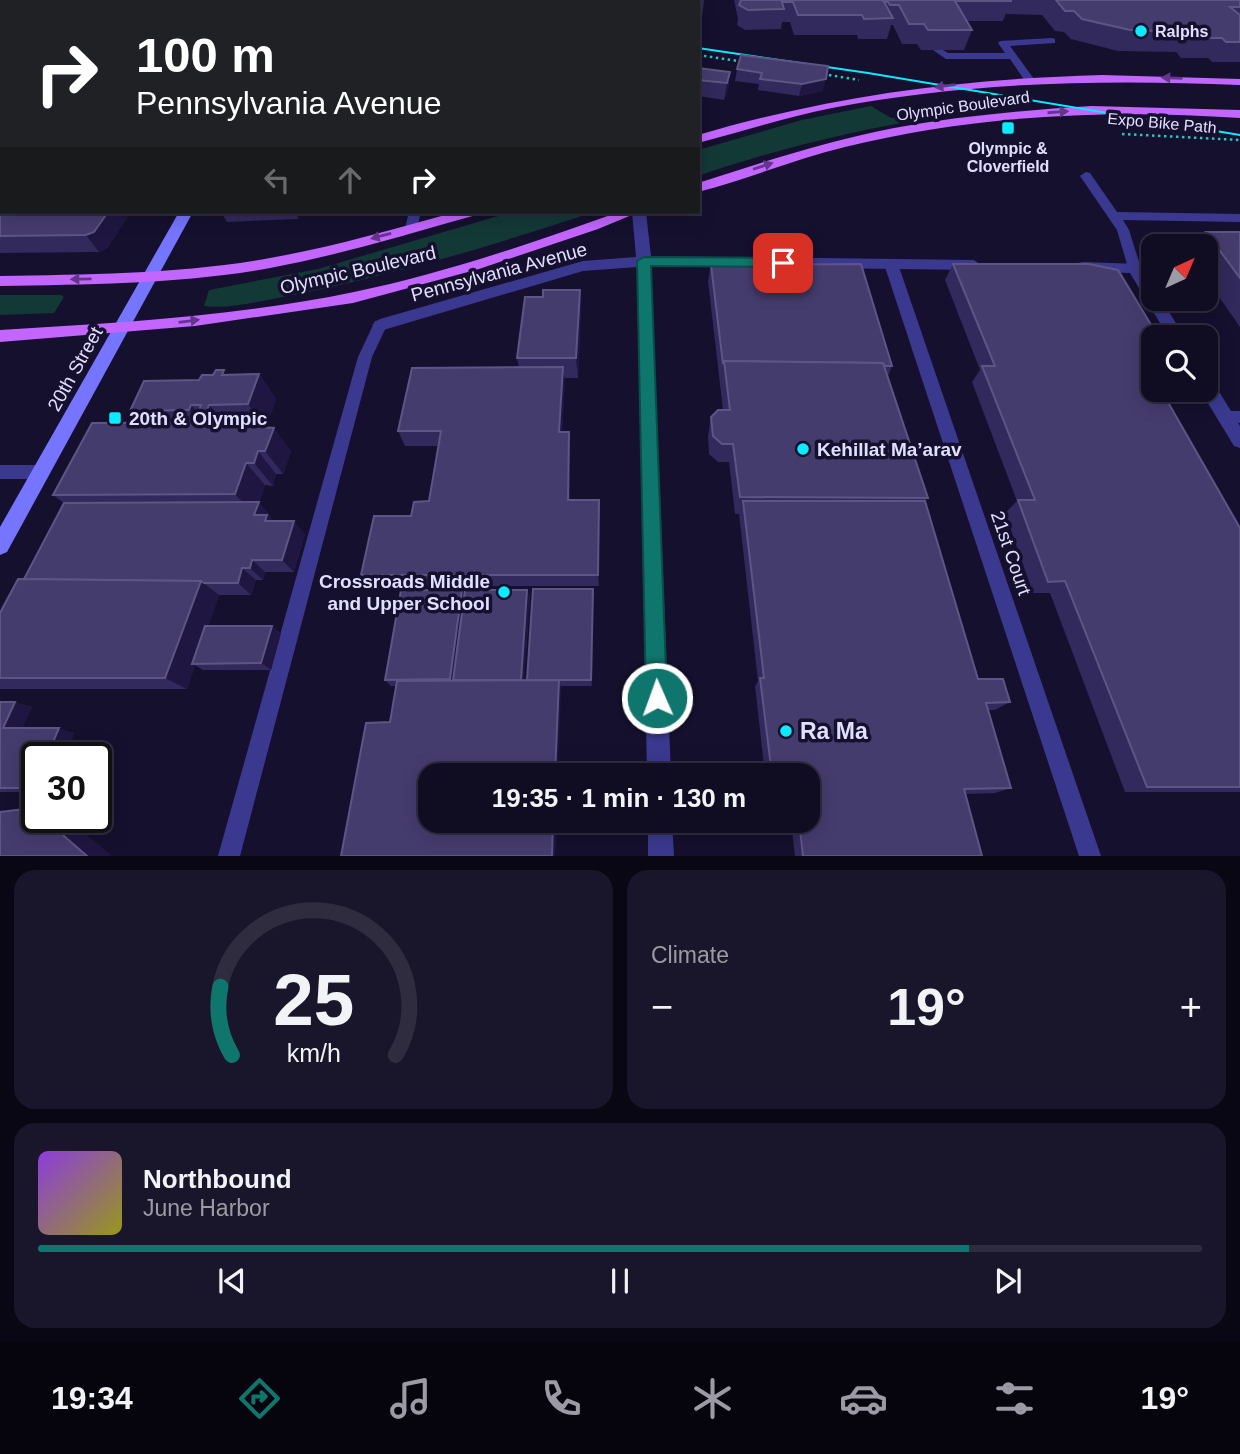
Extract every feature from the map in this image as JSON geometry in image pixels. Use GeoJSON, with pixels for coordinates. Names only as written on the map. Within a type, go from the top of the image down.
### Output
{"type":"FeatureCollection","features":[{"type":"Feature","properties":{"kind":"main road","name":"Olympic Boulevard"},"geometry":{"type":"LineString","coordinates":[[700,138],[794,112],[871,96],[963,84],[1028,79],[1124,77],[1240,82]]}},
{"type":"Feature","properties":{"kind":"main road","name":"Olympic Boulevard"},"geometry":{"type":"LineString","coordinates":[[700,187],[845,143],[982,119],[1108,108],[1240,114]]}},
{"type":"Feature","properties":{"kind":"main road","name":"20th Street"},"geometry":{"type":"LineString","coordinates":[[0,546],[185,214]]}},
{"type":"Feature","properties":{"kind":"main road","name":"Olympic Boulevard"},"geometry":{"type":"LineString","coordinates":[[0,281],[149,278],[305,256],[464,214]]}},
{"type":"Feature","properties":{"kind":"main road","name":"Olympic Boulevard"},"geometry":{"type":"LineString","coordinates":[[0,336],[121,329],[313,305],[476,264],[626,214]]}},
{"type":"Feature","properties":{"kind":"street"},"geometry":{"type":"LineString","coordinates":[[639,214],[644,261],[659,763]]}},
{"type":"Feature","properties":{"kind":"street","name":"Pennsylvania Avenue"},"geometry":{"type":"LineString","coordinates":[[380,325],[583,266],[644,261],[985,265]]}},
{"type":"Feature","properties":{"kind":"street"},"geometry":{"type":"LineString","coordinates":[[1066,267],[1134,268],[1169,325]]}},
{"type":"Feature","properties":{"kind":"street"},"geometry":{"type":"LineString","coordinates":[[1218,400],[1233,417],[1240,441]]}},
{"type":"Feature","properties":{"kind":"street"},"geometry":{"type":"LineString","coordinates":[[660,833],[661,856]]}},
{"type":"Feature","properties":{"kind":"lane"},"geometry":{"type":"LineString","coordinates":[[1028,79],[1003,43],[1052,41]]}},
{"type":"Feature","properties":{"kind":"lane"},"geometry":{"type":"LineString","coordinates":[[939,50],[946,56],[1013,57]]}},
{"type":"Feature","properties":{"kind":"lane"},"geometry":{"type":"LineString","coordinates":[[1086,176],[1122,230],[1134,268]]}},
{"type":"Feature","properties":{"kind":"lane"},"geometry":{"type":"LineString","coordinates":[[411,228],[414,214]]}},
{"type":"Feature","properties":{"kind":"lane"},"geometry":{"type":"LineString","coordinates":[[1113,216],[1240,218]]}},
{"type":"Feature","properties":{"kind":"lane","name":"21st Court"},"geometry":{"type":"LineString","coordinates":[[891,264],[1090,856]]}},
{"type":"Feature","properties":{"kind":"lane"},"geometry":{"type":"LineString","coordinates":[[229,856],[365,357],[380,325]]}},
{"type":"Feature","properties":{"kind":"lane"},"geometry":{"type":"LineString","coordinates":[[0,472],[42,472]]}},
{"type":"Feature","properties":{"kind":"path"},"geometry":{"type":"LineString","coordinates":[[700,55],[753,63]]}},
{"type":"Feature","properties":{"kind":"path"},"geometry":{"type":"LineString","coordinates":[[822,74],[856,79],[866,86]]}},
{"type":"Feature","properties":{"kind":"path","name":"Expo Bike Path"},"geometry":{"type":"LineString","coordinates":[[1111,133],[1240,140]]}},
{"type":"Feature","properties":{"kind":"green space"},"geometry":{"type":"Polygon","coordinates":[[[871,106],[891,118],[934,114],[936,117],[816,141],[700,175],[700,149],[802,120],[871,106]]]}},
{"type":"Feature","properties":{"kind":"green space"},"geometry":{"type":"Polygon","coordinates":[[[505,214],[588,214],[483,247],[370,278],[249,304],[204,306],[209,290],[318,269],[505,214]]]}},
{"type":"Feature","properties":{"kind":"green space"},"geometry":{"type":"Polygon","coordinates":[[[0,295],[64,297],[54,313],[0,315],[0,295]]]}},
{"type":"Feature","properties":{"kind":"building"},"geometry":{"type":"Polygon","coordinates":[[[741,0],[1011,1],[955,1],[972,30],[928,30],[924,24],[909,24],[899,5],[890,5],[888,2],[884,2],[893,18],[864,19],[862,15],[798,15],[793,2],[782,2],[784,9],[748,10],[739,5],[741,0]]]}},
{"type":"Feature","properties":{"kind":"building"},"geometry":{"type":"Polygon","coordinates":[[[1056,0],[1240,0],[1240,7],[1230,7],[1240,15],[1240,42],[1226,42],[1222,38],[1194,38],[1189,32],[1130,30],[1082,19],[1074,11],[1065,11],[1056,0]]]}},
{"type":"Feature","properties":{"kind":"building"},"geometry":{"type":"Polygon","coordinates":[[[741,55],[828,66],[826,79],[802,84],[760,79],[762,73],[737,69],[741,55]]]}},
{"type":"Feature","properties":{"kind":"building"},"geometry":{"type":"Polygon","coordinates":[[[700,68],[730,72],[727,83],[700,80],[700,68]]]}},
{"type":"Feature","properties":{"kind":"building"},"geometry":{"type":"Polygon","coordinates":[[[0,214],[107,214],[94,232],[86,235],[0,236],[0,214]]]}},
{"type":"Feature","properties":{"kind":"building"},"geometry":{"type":"Polygon","coordinates":[[[1206,232],[1240,232],[1240,278],[1218,248],[1218,234],[1206,232]]]}},
{"type":"Feature","properties":{"kind":"building"},"geometry":{"type":"Polygon","coordinates":[[[861,264],[892,366],[885,366],[883,363],[724,361],[723,364],[711,265],[861,264]]]}},
{"type":"Feature","properties":{"kind":"building"},"geometry":{"type":"Polygon","coordinates":[[[953,264],[1089,264],[1118,270],[1151,325],[1141,325],[1141,402],[1168,402],[1240,528],[1240,787],[1147,787],[1065,581],[1048,582],[1018,500],[1035,500],[982,366],[995,366],[953,264]]]}},
{"type":"Feature","properties":{"kind":"building"},"geometry":{"type":"Polygon","coordinates":[[[543,290],[580,290],[576,358],[517,358],[525,297],[543,297],[543,290]]]}},
{"type":"Feature","properties":{"kind":"building","name":"Kehillat Ma’arav"},"geometry":{"type":"Polygon","coordinates":[[[724,361],[883,363],[928,498],[740,497],[733,444],[722,444],[713,436],[711,417],[718,410],[730,410],[724,361]]]}},
{"type":"Feature","properties":{"kind":"building"},"geometry":{"type":"Polygon","coordinates":[[[563,367],[559,432],[569,432],[568,500],[599,500],[598,575],[361,575],[374,516],[411,516],[414,502],[429,501],[441,431],[398,431],[412,368],[563,367]]]}},
{"type":"Feature","properties":{"kind":"building"},"geometry":{"type":"Polygon","coordinates":[[[216,370],[224,370],[222,375],[259,374],[248,404],[209,405],[206,413],[198,413],[201,405],[191,405],[189,410],[130,411],[144,381],[199,380],[202,375],[213,375],[216,370]]]}},
{"type":"Feature","properties":{"kind":"building"},"geometry":{"type":"Polygon","coordinates":[[[261,422],[260,427],[274,428],[265,451],[258,451],[254,463],[246,463],[235,494],[53,495],[92,423],[261,422]]]}},
{"type":"Feature","properties":{"kind":"building"},"geometry":{"type":"Polygon","coordinates":[[[743,501],[925,501],[978,679],[1003,679],[1010,702],[986,703],[1011,788],[964,789],[982,856],[803,856],[800,833],[820,833],[820,763],[771,763],[760,678],[764,678],[743,501]]]}},
{"type":"Feature","properties":{"kind":"building"},"geometry":{"type":"Polygon","coordinates":[[[259,502],[254,515],[267,515],[265,521],[294,521],[282,560],[252,560],[250,568],[242,568],[238,583],[24,579],[64,503],[259,502]]]}},
{"type":"Feature","properties":{"kind":"building"},"geometry":{"type":"Polygon","coordinates":[[[18,579],[201,581],[165,678],[0,678],[0,613],[18,579]]]}},
{"type":"Feature","properties":{"kind":"building"},"geometry":{"type":"Polygon","coordinates":[[[533,589],[593,589],[591,680],[527,680],[533,589]]]}},
{"type":"Feature","properties":{"kind":"building"},"geometry":{"type":"Polygon","coordinates":[[[401,590],[462,590],[450,679],[385,680],[401,590]]]}},
{"type":"Feature","properties":{"kind":"building"},"geometry":{"type":"Polygon","coordinates":[[[465,590],[527,590],[521,680],[453,680],[465,590]]]}},
{"type":"Feature","properties":{"kind":"building"},"geometry":{"type":"Polygon","coordinates":[[[205,626],[272,626],[261,663],[192,664],[205,626]]]}},
{"type":"Feature","properties":{"kind":"building"},"geometry":{"type":"Polygon","coordinates":[[[559,680],[556,763],[418,763],[418,833],[553,833],[552,856],[341,856],[366,723],[390,722],[397,681],[559,680]]]}},
{"type":"Feature","properties":{"kind":"building"},"geometry":{"type":"Polygon","coordinates":[[[0,702],[15,702],[3,728],[59,728],[53,742],[21,742],[21,788],[0,788],[0,702]]]}},
{"type":"Feature","properties":{"kind":"building"},"geometry":{"type":"Polygon","coordinates":[[[21,809],[21,833],[60,833],[87,856],[0,856],[0,812],[21,809]]]}},
{"type":"Feature","properties":{"kind":"tram line"},"geometry":{"type":"LineString","coordinates":[[700,48],[868,73],[1240,135]]}},
{"type":"Feature","properties":{"kind":"place","name":"Ralphs"},"geometry":{"type":"Point","coordinates":[1141,31]}},
{"type":"Feature","properties":{"kind":"place","name":"Olympic & Cloverfield"},"geometry":{"type":"Point","coordinates":[1008,128]}},
{"type":"Feature","properties":{"kind":"place","name":"20th & Olympic"},"geometry":{"type":"Point","coordinates":[115,418]}},
{"type":"Feature","properties":{"kind":"place","name":"Kehillat Ma’arav"},"geometry":{"type":"Point","coordinates":[803,449]}},
{"type":"Feature","properties":{"kind":"place","name":"Crossroads Middle and Upper School"},"geometry":{"type":"Point","coordinates":[504,592]}},
{"type":"Feature","properties":{"kind":"place","name":"Ra Ma"},"geometry":{"type":"Point","coordinates":[786,731]}},
{"type":"Feature","properties":{"kind":"route"},"geometry":{"type":"LineString","coordinates":[[657,698],[644,261],[783,263]]}}]}
